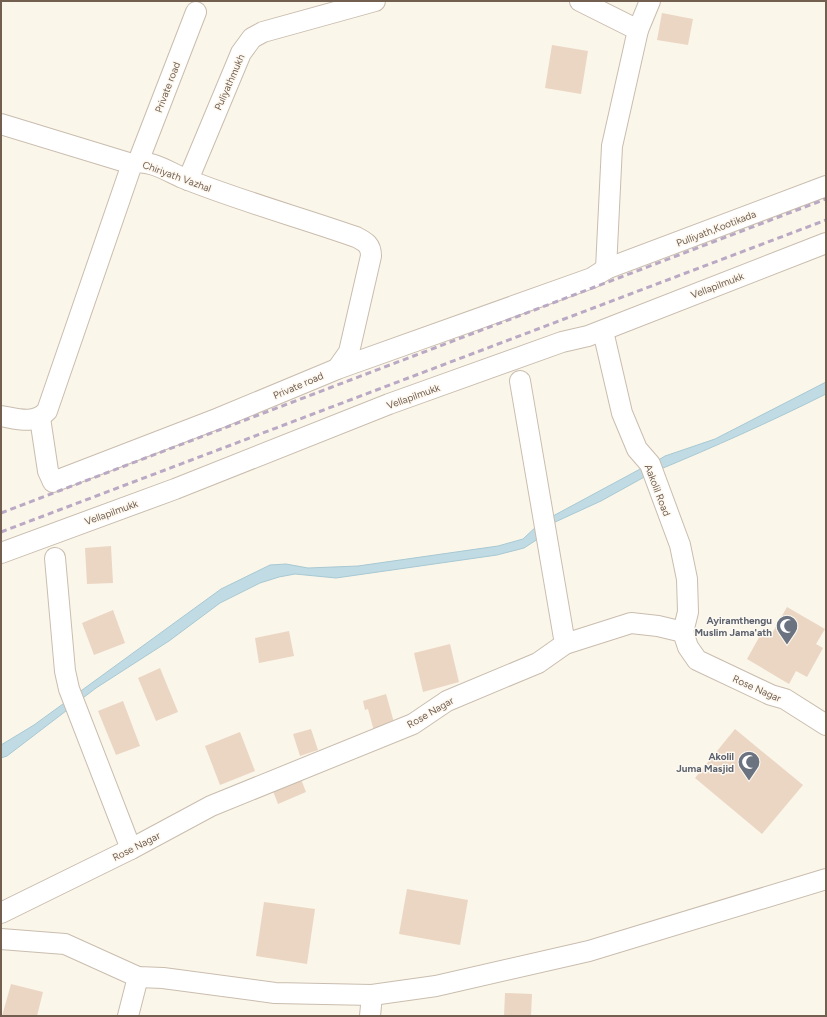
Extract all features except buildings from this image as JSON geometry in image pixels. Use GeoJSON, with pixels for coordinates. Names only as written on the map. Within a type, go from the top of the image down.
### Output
{"type":"FeatureCollection","features":[{"type":"Feature","properties":{"kind":"street","name":"Puliyathmukh"},"geometry":{"type":"LineString","coordinates":[[188,180],[241,53],[252,38],[264,32],[375,1]]}},
{"type":"Feature","properties":{"kind":"street"},"geometry":{"type":"LineString","coordinates":[[580,1],[638,30]]}},
{"type":"Feature","properties":{"kind":"street"},"geometry":{"type":"LineString","coordinates":[[606,269],[612,146],[638,30],[650,1]]}},
{"type":"Feature","properties":{"kind":"street","name":"Private road"},"geometry":{"type":"LineString","coordinates":[[135,163],[196,12]]}},
{"type":"Feature","properties":{"kind":"street"},"geometry":{"type":"LineString","coordinates":[[1,124],[135,163]]}},
{"type":"Feature","properties":{"kind":"street","name":"Chiriyath Vazhal"},"geometry":{"type":"LineString","coordinates":[[40,418],[46,412],[52,397],[135,163],[146,163],[188,180],[356,237],[366,242],[371,249],[371,256],[349,352],[338,369]]}},
{"type":"Feature","properties":{"kind":"street","name":"Pulliyath,Kootikada"},"geometry":{"type":"LineString","coordinates":[[606,269],[826,186]]}},
{"type":"Feature","properties":{"kind":"street","name":"Vellapilmukk"},"geometry":{"type":"LineString","coordinates":[[1,552],[175,489],[389,404],[562,342],[588,336],[826,243]]}},
{"type":"Feature","properties":{"kind":"street","name":"Private road"},"geometry":{"type":"LineString","coordinates":[[40,418],[48,471],[53,482],[219,418],[338,369],[592,278],[606,269]]}},
{"type":"Feature","properties":{"kind":"street","name":"Aakolil Road"},"geometry":{"type":"LineString","coordinates":[[603,330],[622,413],[637,448],[650,464],[680,545],[687,579],[688,612],[683,632]]}},
{"type":"Feature","properties":{"kind":"street"},"geometry":{"type":"LineString","coordinates":[[520,381],[565,644]]}},
{"type":"Feature","properties":{"kind":"street"},"geometry":{"type":"LineString","coordinates":[[1,416],[28,421],[40,418]]}},
{"type":"Feature","properties":{"kind":"street"},"geometry":{"type":"LineString","coordinates":[[55,558],[65,671],[69,690],[131,848]]}},
{"type":"Feature","properties":{"kind":"street","name":"Rose Nagar"},"geometry":{"type":"LineString","coordinates":[[1,913],[211,806],[413,724],[447,701],[538,663],[565,644],[631,623],[658,626],[683,632],[688,646],[697,660],[771,695],[785,699],[826,725]]}},
{"type":"Feature","properties":{"kind":"street"},"geometry":{"type":"LineString","coordinates":[[1,939],[65,944],[138,977],[163,978],[275,993],[372,995],[436,986],[589,952],[826,879]]}},
{"type":"Feature","properties":{"kind":"street"},"geometry":{"type":"LineString","coordinates":[[128,1016],[138,977]]}},
{"type":"Feature","properties":{"kind":"street"},"geometry":{"type":"LineString","coordinates":[[370,1016],[372,995]]}},
{"type":"Feature","properties":{"kind":"water"},"geometry":{"type":"Polygon","coordinates":[[[826,382],[826,394],[784,414],[656,471],[652,464],[665,456],[715,439],[826,382]]]}},
{"type":"Feature","properties":{"kind":"water"},"geometry":{"type":"Polygon","coordinates":[[[642,468],[648,475],[601,501],[553,523],[541,537],[524,548],[497,555],[336,578],[295,574],[260,583],[220,603],[169,641],[96,688],[7,756],[1,758],[1,745],[34,725],[221,589],[270,565],[286,564],[308,568],[358,566],[498,546],[523,539],[540,523],[642,468]]]}},
{"type":"Feature","properties":{"kind":"railway"},"geometry":{"type":"LineString","coordinates":[[1,513],[826,199]]}},
{"type":"Feature","properties":{"kind":"railway"},"geometry":{"type":"LineString","coordinates":[[1,532],[826,220]]}},
{"type":"Feature","properties":{"kind":"place","name":"Ayiramthengu Muslim Jama'ath"},"geometry":{"type":"Point","coordinates":[787,646]}},
{"type":"Feature","properties":{"kind":"place","name":"Akolil Juma Masjid"},"geometry":{"type":"Point","coordinates":[749,782]}}]}
